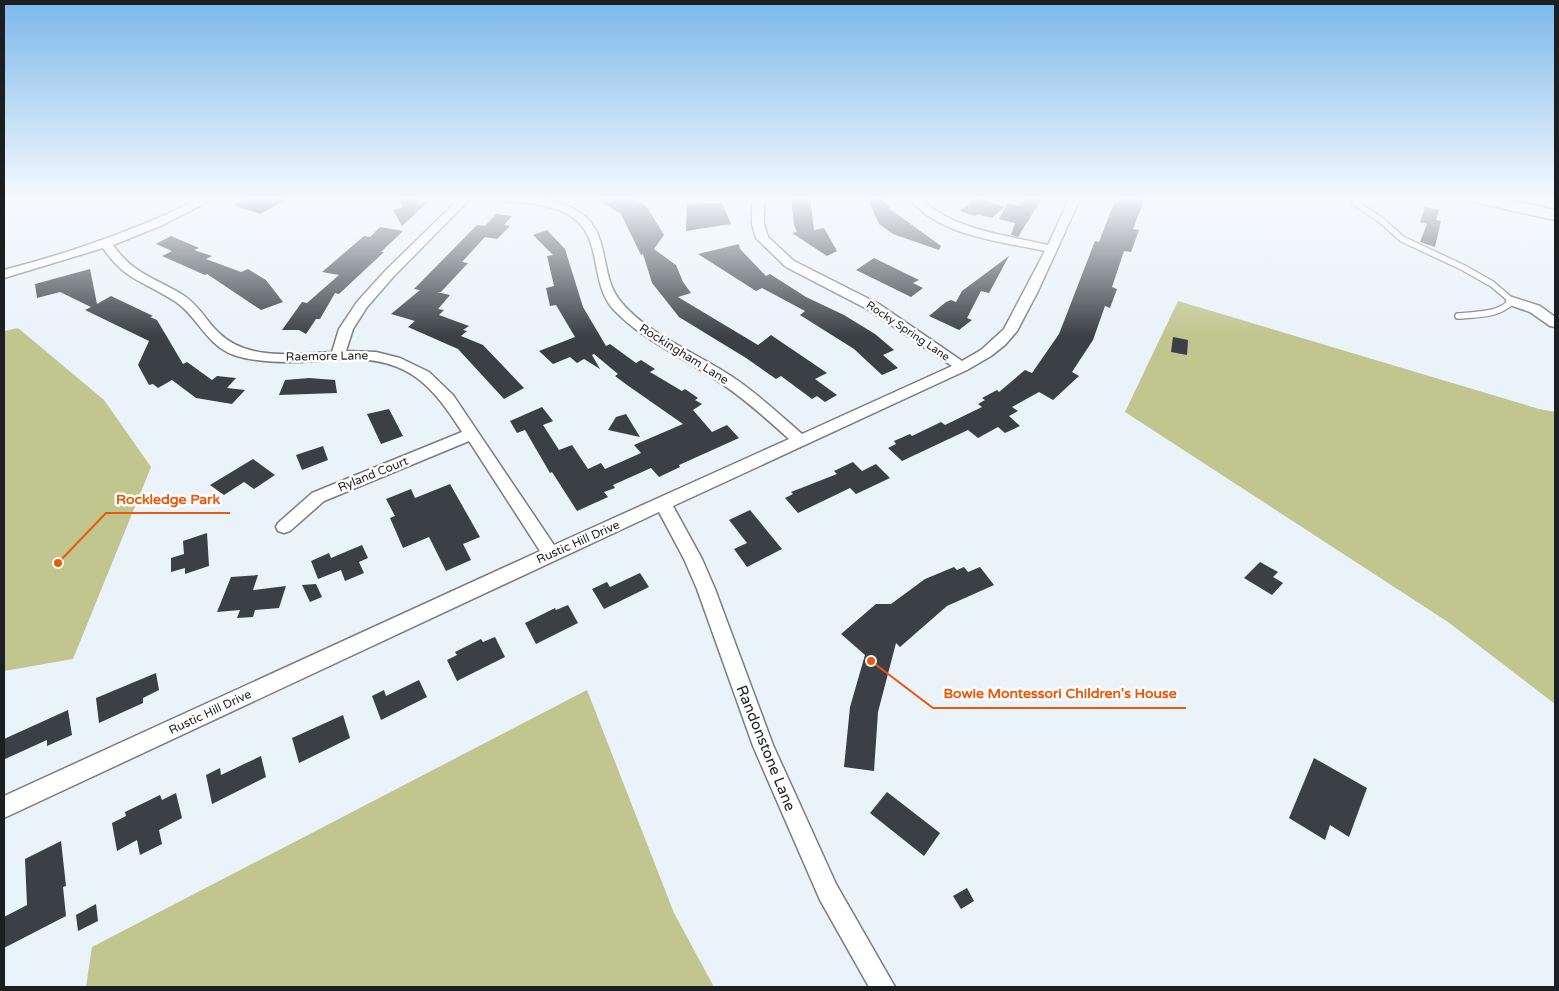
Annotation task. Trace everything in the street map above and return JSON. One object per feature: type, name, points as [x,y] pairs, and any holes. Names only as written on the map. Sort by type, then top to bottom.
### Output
[{"type":"street","points":[[338,355],[346,329],[362,305],[420,243]]},
{"type":"street","name":"Rockingham Lane","points":[[596,243],[609,291],[614,302],[627,315],[654,337],[736,386],[800,440]]},
{"type":"street","name":"Rocky Spring Lane","points":[[768,243],[790,264],[874,307],[962,367]]},
{"type":"street","points":[[1028,243],[1052,249]]},
{"type":"street","name":"Rustic Hill Drive","points":[[4,807],[551,554],[962,367],[986,353],[1010,331],[1055,243]]},
{"type":"street","points":[[4,274],[61,259],[106,244]]},
{"type":"street","name":"Raemore Lane","points":[[106,244],[116,259],[128,270],[174,295],[195,310],[211,334],[241,353],[260,356],[302,357],[338,355],[378,356],[412,366],[436,383],[448,398],[551,554]]},
{"type":"street","points":[[1512,301],[1526,304],[1546,315],[1555,323]]},
{"type":"street","name":"Ryland Court","points":[[284,527],[318,497],[471,434]]},
{"type":"street","name":"Randonstone Lane","points":[[663,503],[693,559],[706,589],[763,746],[828,892],[883,987]]},
{"type":"lane","points":[[1411,243],[1464,268],[1492,284],[1512,301],[1508,307],[1499,310],[1458,316]]},
{"type":"green space","points":[[1178,301],[1539,409],[1555,412],[1555,704],[1448,622],[1125,412]]},
{"type":"green space","points":[[18,328],[104,400],[151,467],[73,659],[4,671],[4,331]]},
{"type":"green space","points":[[587,690],[674,913],[714,987],[86,987],[92,947]]},
{"type":"building","points":[[188,243],[199,248],[194,250],[212,256],[206,259],[241,272],[248,269],[266,280],[283,302],[261,310],[207,274],[205,275],[162,256],[172,251],[156,244]]},
{"type":"building","points":[[356,243],[390,243],[381,252],[384,252],[339,294],[335,293],[320,319],[316,319],[306,334],[299,330],[282,330],[302,302],[307,303],[339,275],[322,272]]},
{"type":"building","points":[[459,243],[479,243],[462,262],[468,263],[441,292],[437,292],[450,295],[438,309],[444,310],[439,315],[469,326],[463,330],[467,331],[461,336],[483,345],[524,388],[504,399],[458,349],[408,327],[415,321],[391,314],[420,290],[414,289]]},
{"type":"building","points":[[541,243],[560,243],[565,249],[583,307],[606,346],[610,344],[636,363],[641,360],[655,369],[650,372],[682,391],[685,389],[698,398],[695,400],[702,404],[693,410],[712,432],[727,425],[739,438],[679,465],[680,467],[659,477],[651,468],[613,485],[615,488],[604,492],[608,497],[577,511],[552,472],[550,473],[525,430],[517,433],[510,421],[542,407],[553,421],[543,425],[559,450],[572,445],[588,469],[601,463],[605,469],[641,453],[634,445],[683,424],[615,376],[618,374],[594,354],[592,355],[600,369],[584,359],[577,363],[570,357],[553,364],[539,351],[575,337],[556,305],[550,306],[546,288],[554,286],[547,256],[553,255]]},
{"type":"building","points":[[635,243],[658,243],[654,249],[676,265],[683,282],[691,293],[678,297],[758,345],[771,335],[827,373],[815,379],[837,395],[825,402],[817,396],[812,399],[781,376],[776,379],[746,358],[679,317],[652,283],[643,254],[641,255]]},
{"type":"building","points":[[808,243],[833,243],[837,251],[827,256]]},
{"type":"building","points":[[920,243],[937,243],[941,246],[939,250]]},
{"type":"building","points":[[1094,243],[1134,243],[1131,252],[1124,251],[1112,287],[1117,289],[1110,308],[1105,306],[1093,340],[1072,372],[1079,376],[1053,400],[1039,392],[1012,407],[1018,411],[1009,416],[1020,426],[1005,433],[998,427],[978,438],[968,430],[902,461],[888,448],[896,444],[894,441],[910,434],[912,436],[941,422],[945,425],[982,407],[978,404],[985,400],[982,398],[997,390],[999,392],[1025,370],[1032,373],[1059,334]]},
{"type":"building","points":[[1424,243],[1436,243],[1435,247]]},
{"type":"building","points":[[739,244],[740,249],[766,276],[770,274],[806,297],[844,315],[875,334],[894,350],[883,355],[898,368],[882,375],[854,349],[800,315],[805,311],[762,288],[756,291],[698,254]]},
{"type":"building","points":[[1009,256],[989,293],[981,291],[967,318],[972,320],[959,330],[929,316],[946,302],[951,300],[956,302],[962,291]]},
{"type":"building","points":[[874,258],[919,280],[913,283],[923,288],[911,297],[856,270]]},
{"type":"building","points":[[90,269],[97,304],[111,296],[153,316],[150,317],[157,320],[183,364],[187,362],[212,380],[217,376],[236,378],[227,388],[245,390],[232,404],[196,398],[172,380],[158,388],[153,384],[149,385],[138,365],[149,341],[85,310],[91,307],[60,292],[37,298],[35,284]]},
{"type":"building","points":[[1173,337],[1188,340],[1187,355],[1171,352]]},
{"type":"building","points":[[309,378],[335,380],[337,393],[279,395],[285,380]]},
{"type":"building","points":[[389,409],[403,436],[381,444],[367,414]]},
{"type":"building","points":[[626,414],[640,437],[608,430],[616,417]]},
{"type":"building","points":[[323,446],[328,460],[302,470],[296,455]]},
{"type":"building","points":[[253,459],[275,475],[254,489],[244,482],[224,495],[210,485]]},
{"type":"building","points":[[853,462],[862,471],[876,464],[890,478],[856,494],[850,488],[798,513],[785,498],[793,494],[791,492],[837,474],[834,471]]},
{"type":"building","points":[[450,484],[480,537],[463,544],[471,560],[446,571],[429,537],[403,548],[390,518],[395,516],[386,499],[411,489],[415,498]]},
{"type":"building","points":[[750,510],[782,549],[747,567],[734,549],[747,543],[729,520]]},
{"type":"building","points":[[207,533],[209,566],[185,574],[185,568],[171,572],[171,558],[184,554],[183,541]]},
{"type":"building","points":[[362,545],[368,558],[359,562],[364,573],[345,581],[341,570],[318,579],[311,561],[329,553],[331,558]]},
{"type":"building","points":[[1260,562],[1278,572],[1273,577],[1283,583],[1272,595],[1244,578]]},
{"type":"building","points":[[954,567],[957,570],[964,567],[968,572],[980,567],[994,585],[947,606],[900,647],[896,643],[878,712],[874,771],[844,767],[850,707],[865,655],[841,634],[876,604],[891,604],[925,579]]},
{"type":"building","points":[[640,573],[649,587],[604,609],[592,589],[607,582],[610,587]]},
{"type":"building","points":[[258,575],[253,590],[286,586],[279,608],[255,610],[253,617],[237,618],[240,610],[217,612],[231,577]]},
{"type":"building","points":[[316,584],[322,597],[310,602],[302,585]]},
{"type":"building","points":[[568,605],[578,623],[536,644],[525,623],[555,608],[556,610]]},
{"type":"building","points":[[495,637],[505,657],[457,681],[447,660],[457,655],[455,652],[481,639],[483,642]]},
{"type":"building","points":[[156,673],[159,690],[143,698],[143,703],[99,723],[96,698]]},
{"type":"building","points":[[419,680],[427,697],[381,720],[372,696],[384,690],[386,696]]},
{"type":"building","points":[[68,710],[72,735],[47,746],[47,740],[5,759],[4,739]]},
{"type":"building","points":[[343,715],[350,738],[299,763],[292,738]]},
{"type":"building","points":[[261,756],[266,777],[212,804],[206,775],[220,768],[221,775]]},
{"type":"building","points":[[1314,758],[1367,788],[1349,837],[1330,825],[1325,840],[1289,818]]},
{"type":"building","points":[[887,792],[940,833],[924,856],[870,813]]},
{"type":"building","points":[[176,793],[182,818],[159,830],[162,844],[140,855],[137,840],[117,851],[112,823],[126,816],[125,812],[160,795],[162,800]]},
{"type":"building","points":[[61,841],[66,886],[63,887],[66,916],[4,948],[4,917],[27,905],[25,859]]},
{"type":"building","points":[[967,888],[974,901],[961,909],[953,896]]},
{"type":"building","points":[[96,904],[98,921],[78,931],[76,915]]},
{"type":"place","name":"Rockledge Park","points":[[58,563]]},
{"type":"place","name":"Bowie Montessori Children's House","points":[[871,661]]}]
